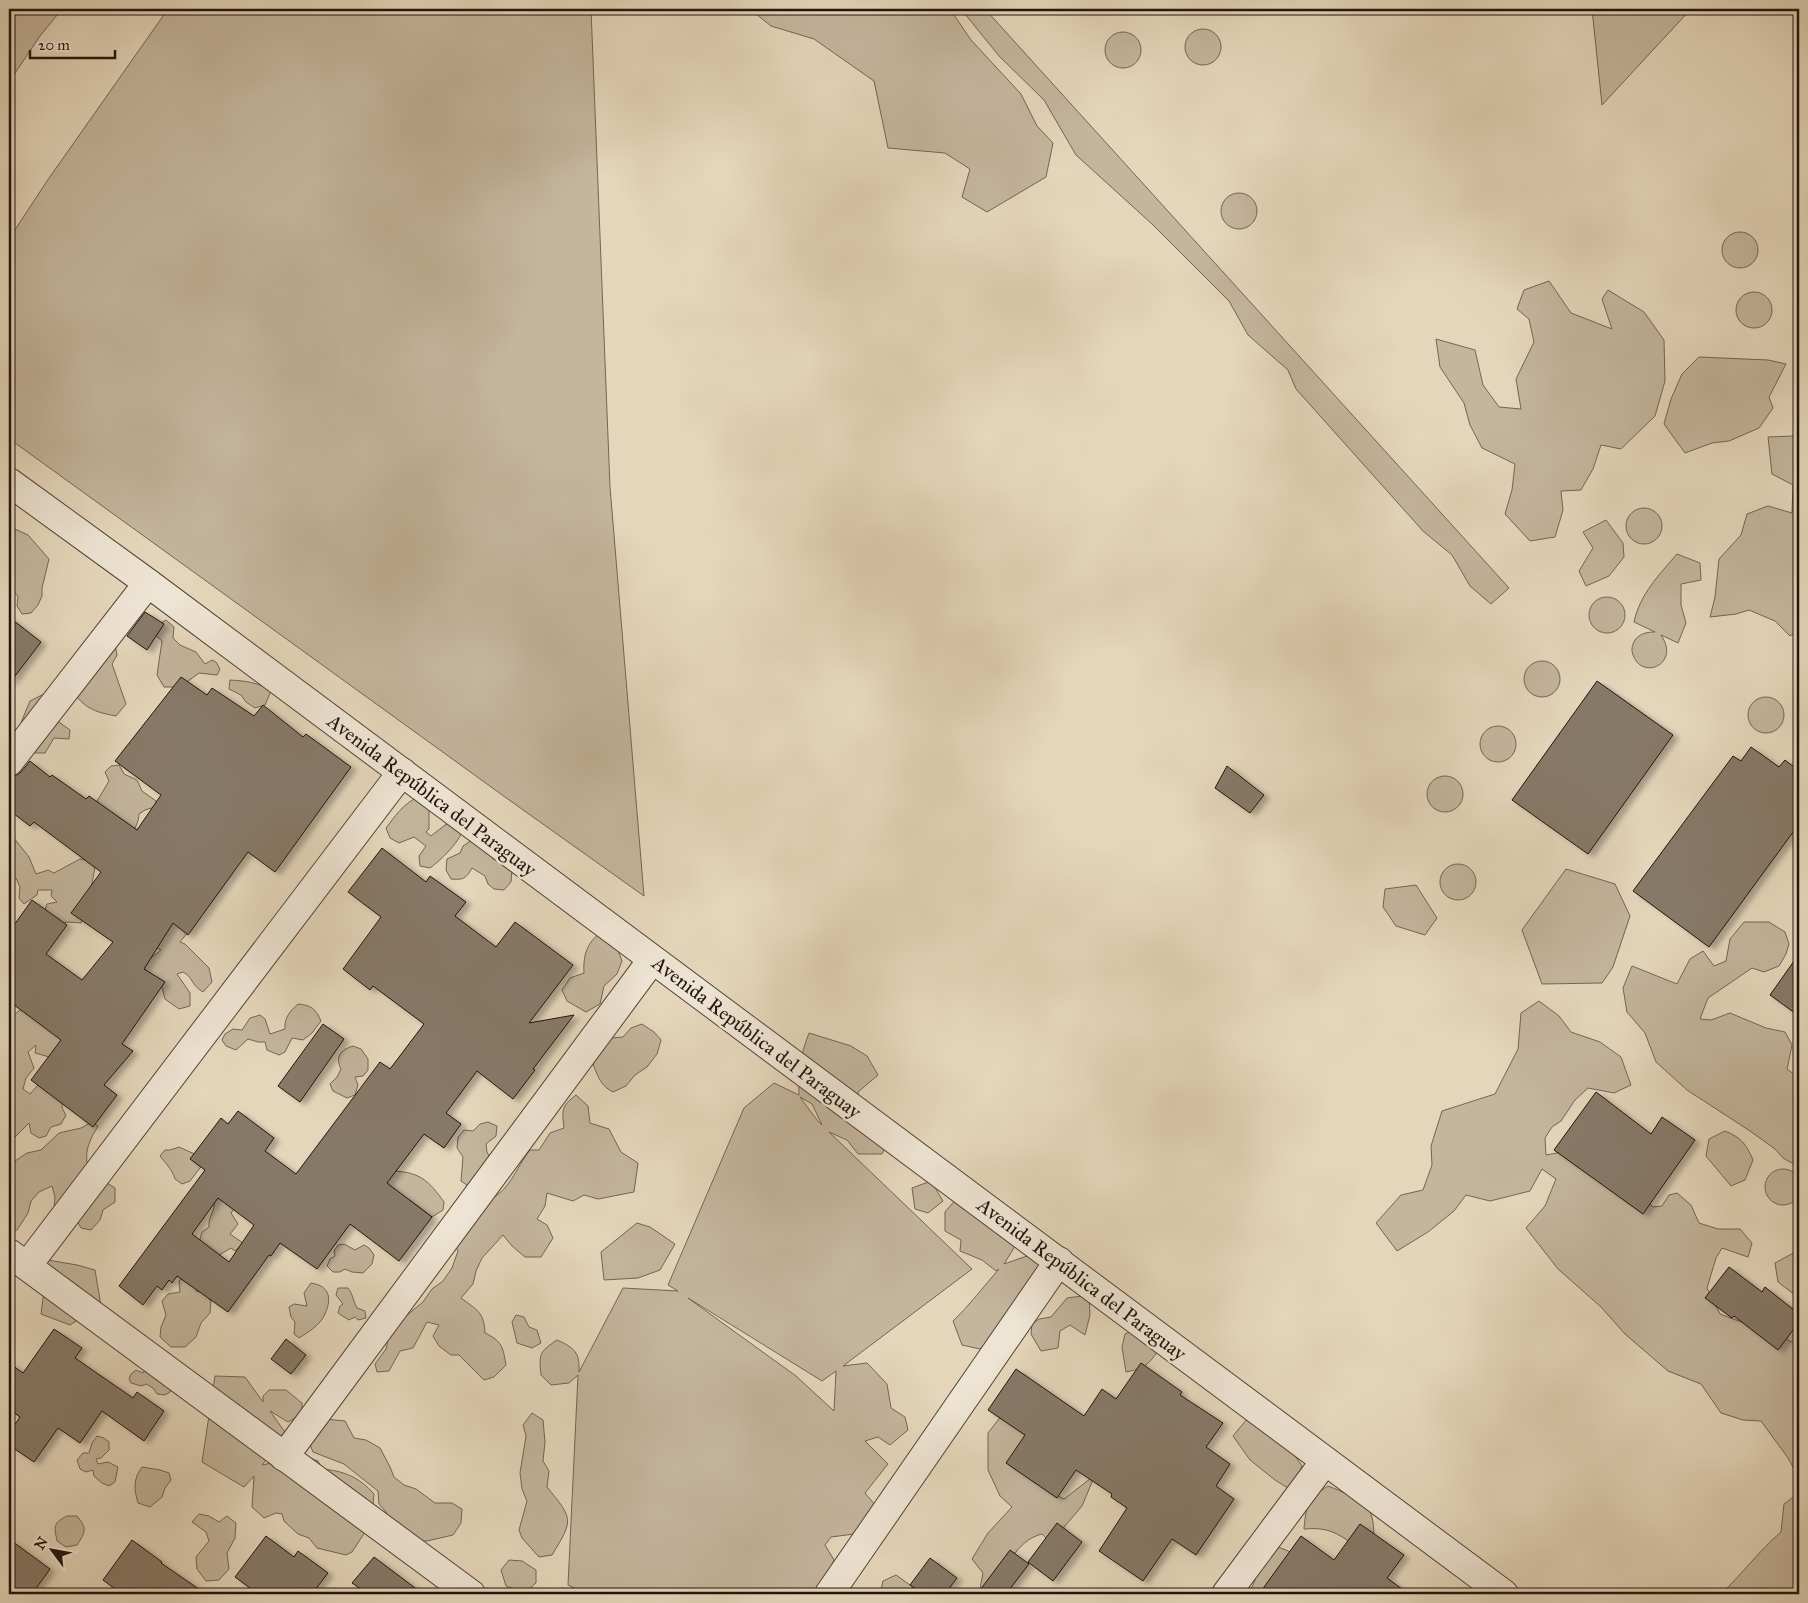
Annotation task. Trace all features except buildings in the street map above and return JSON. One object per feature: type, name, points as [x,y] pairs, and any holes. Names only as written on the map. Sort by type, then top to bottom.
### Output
[{"type":"street","name":"Avenida República del Paraguay","points":[[9,482],[148,583],[1504,1594]]},
{"type":"street","points":[[9,762],[148,583]]},
{"type":"street","points":[[402,772],[18,1260],[471,1594]]},
{"type":"street","points":[[284,1456],[652,960]]},
{"type":"street","points":[[829,1594],[1059,1261]]},
{"type":"street","points":[[1226,1594],[1325,1462]]},
{"type":"shaded area","points":[[9,9],[62,9],[40,36],[9,82]]},
{"type":"shaded area","points":[[168,9],[591,9],[610,487],[644,896],[9,437],[9,239],[47,181]]},
{"type":"shaded area","points":[[750,9],[948,9],[971,40],[1021,94],[1037,126],[1053,143],[1046,177],[987,212],[962,197],[970,169],[945,153],[888,148],[874,81],[814,39],[771,26]]},
{"type":"shaded area","points":[[961,9],[985,9],[1509,588],[1491,604],[1470,586],[1452,555],[1423,531],[1296,389],[1288,370],[1248,335],[1229,301],[1152,224],[1076,155],[1044,100],[999,56]]},
{"type":"shaded area","points":[[1592,9],[1691,9],[1602,105]]},
{"type":"shaded area","points":[[1203,29],[1216,34],[1221,47],[1216,60],[1203,65],[1190,60],[1185,47],[1190,34]]},
{"type":"shaded area","points":[[1123,32],[1136,37],[1141,50],[1136,63],[1123,68],[1110,63],[1105,50],[1110,37]]},
{"type":"shaded area","points":[[1239,193],[1252,198],[1257,211],[1252,224],[1239,229],[1226,224],[1221,211],[1226,198]]},
{"type":"shaded area","points":[[1740,232],[1753,237],[1758,250],[1753,263],[1740,268],[1727,263],[1722,250],[1727,237]]},
{"type":"shaded area","points":[[1549,281],[1571,313],[1612,329],[1602,299],[1608,290],[1644,312],[1664,340],[1665,381],[1655,416],[1621,449],[1601,445],[1593,469],[1581,490],[1561,491],[1563,510],[1555,537],[1530,541],[1505,514],[1512,490],[1515,464],[1482,448],[1470,425],[1464,403],[1440,367],[1436,339],[1475,350],[1483,385],[1499,407],[1521,409],[1516,379],[1534,342],[1529,319],[1517,309],[1524,290]]},
{"type":"shaded area","points":[[1754,292],[1767,297],[1772,310],[1767,323],[1754,328],[1741,323],[1736,310],[1741,297]]},
{"type":"shaded area","points":[[1699,357],[1768,360],[1786,364],[1769,397],[1773,408],[1759,428],[1729,441],[1712,443],[1685,453],[1664,424],[1671,399],[1682,374]]},
{"type":"shaded area","points":[[1794,436],[1799,444],[1799,630],[1790,636],[1775,621],[1749,610],[1736,614],[1710,617],[1715,597],[1719,559],[1741,535],[1747,514],[1768,506],[1792,513],[1793,485],[1772,474],[1768,437]]},
{"type":"shaded area","points":[[1644,508],[1657,513],[1662,526],[1657,539],[1644,544],[1631,539],[1626,526],[1631,513]]},
{"type":"shaded area","points":[[9,520],[15,529],[28,535],[49,559],[42,596],[38,605],[31,613],[22,614],[17,606],[18,596],[9,587]]},
{"type":"shaded area","points":[[1606,520],[1623,543],[1624,557],[1609,576],[1586,586],[1579,571],[1593,548],[1583,532]]},
{"type":"shaded area","points":[[1677,554],[1700,563],[1701,580],[1681,584],[1681,605],[1686,623],[1678,643],[1661,635],[1666,645],[1666,654],[1663,661],[1658,666],[1644,667],[1638,663],[1633,655],[1633,646],[1635,640],[1642,634],[1655,632],[1634,622],[1645,594]]},
{"type":"shaded area","points":[[1607,597],[1620,602],[1625,615],[1620,628],[1607,633],[1594,628],[1589,615],[1594,602]]},
{"type":"shaded area","points":[[166,620],[174,627],[173,638],[180,645],[196,652],[205,664],[212,660],[216,662],[220,669],[217,675],[199,673],[181,687],[164,687],[157,675],[162,641],[154,634],[156,626]]},
{"type":"shaded area","points":[[114,639],[117,655],[112,664],[126,704],[116,716],[91,709],[81,701],[65,681]]},
{"type":"shaded area","points":[[1542,661],[1555,666],[1560,679],[1555,692],[1542,697],[1529,692],[1524,679],[1529,666]]},
{"type":"shaded area","points":[[230,680],[256,684],[271,691],[265,705],[255,708],[246,702],[241,695],[229,689]]},
{"type":"shaded area","points":[[52,690],[56,720],[70,730],[69,739],[54,738],[45,753],[27,753],[18,730],[30,701]]},
{"type":"shaded area","points":[[1766,697],[1779,702],[1784,715],[1779,728],[1766,733],[1753,728],[1748,715],[1753,702]]},
{"type":"shaded area","points":[[1498,726],[1511,731],[1516,744],[1511,757],[1498,762],[1485,757],[1480,744],[1485,731]]},
{"type":"shaded area","points":[[119,765],[124,774],[137,780],[142,791],[156,801],[155,807],[139,814],[133,833],[96,803],[109,781],[105,772],[111,766]]},
{"type":"shaded area","points":[[1445,776],[1458,781],[1463,794],[1458,807],[1445,812],[1432,807],[1427,794],[1432,781]]},
{"type":"shaded area","points":[[414,799],[423,800],[429,808],[429,829],[426,832],[431,836],[445,825],[455,823],[462,833],[448,852],[430,868],[420,866],[419,856],[426,846],[414,837],[399,843],[390,838],[386,828],[402,808]]},
{"type":"shaded area","points":[[9,832],[29,857],[36,874],[48,870],[54,873],[80,859],[90,860],[95,867],[88,906],[81,923],[67,922],[53,927],[40,923],[47,904],[57,902],[51,896],[52,890],[38,890],[37,895],[24,904],[19,898],[20,887],[16,878],[9,881]]},
{"type":"shaded area","points":[[472,840],[491,852],[493,859],[504,861],[512,870],[511,882],[504,890],[494,889],[488,884],[485,876],[472,868],[464,878],[451,879],[446,870],[447,859],[460,853],[463,846]]},
{"type":"shaded area","points":[[1458,864],[1471,869],[1476,882],[1471,895],[1458,900],[1445,895],[1440,882],[1445,869]]},
{"type":"shaded area","points":[[1566,869],[1615,884],[1630,916],[1613,967],[1602,983],[1542,984],[1522,930]]},
{"type":"shaded area","points":[[1416,885],[1437,918],[1425,935],[1396,926],[1383,907],[1385,889]]},
{"type":"shaded area","points":[[159,911],[188,932],[180,942],[185,944],[209,968],[212,982],[203,992],[196,987],[189,976],[183,972],[177,974],[190,993],[190,1006],[179,1009],[165,999],[160,980],[148,973],[142,965],[161,950],[153,946]]},
{"type":"shaded area","points":[[1744,922],[1769,922],[1785,932],[1789,944],[1786,954],[1779,966],[1764,972],[1752,968],[1708,998],[1700,1019],[1711,1020],[1730,1013],[1766,1028],[1785,1032],[1792,1045],[1787,1069],[1799,1078],[1799,1167],[1783,1158],[1775,1149],[1750,1131],[1687,1090],[1656,1062],[1645,1033],[1627,1012],[1623,988],[1632,966],[1677,984],[1690,959],[1703,951],[1714,966],[1726,961],[1730,939]]},
{"type":"shaded area","points":[[602,931],[618,950],[622,961],[617,974],[604,986],[600,1004],[586,1012],[567,1001],[562,990],[570,978],[584,973],[584,960],[587,949]]},
{"type":"shaded area","points":[[1539,1001],[1559,1016],[1571,1032],[1600,1042],[1621,1057],[1631,1085],[1614,1093],[1588,1088],[1575,1100],[1561,1121],[1552,1127],[1545,1138],[1546,1155],[1573,1150],[1640,1194],[1653,1207],[1662,1206],[1669,1195],[1677,1193],[1691,1205],[1699,1223],[1718,1229],[1740,1229],[1752,1243],[1748,1257],[1722,1248],[1716,1258],[1707,1288],[1720,1314],[1750,1325],[1780,1330],[1789,1341],[1795,1342],[1799,1339],[1799,1478],[1788,1458],[1761,1421],[1743,1420],[1721,1413],[1701,1384],[1668,1371],[1625,1334],[1601,1307],[1558,1269],[1526,1228],[1545,1206],[1556,1179],[1542,1169],[1530,1191],[1490,1201],[1466,1195],[1454,1211],[1428,1232],[1397,1251],[1376,1223],[1401,1195],[1423,1190],[1432,1165],[1431,1146],[1442,1111],[1495,1094],[1518,1049],[1521,1013]]},
{"type":"shaded area","points":[[298,1004],[313,1008],[321,1021],[312,1033],[303,1040],[292,1038],[285,1052],[279,1055],[267,1050],[265,1042],[248,1039],[236,1050],[226,1046],[222,1040],[225,1034],[233,1029],[242,1030],[250,1018],[260,1015],[265,1019],[270,1034],[285,1029],[285,1021],[288,1015]]},
{"type":"shaded area","points":[[25,1006],[66,1028],[53,1058],[35,1053],[36,1045],[28,1052],[34,1068],[26,1078],[23,1089],[30,1094],[39,1084],[63,1097],[62,1108],[66,1115],[61,1124],[51,1127],[46,1136],[39,1138],[31,1133],[29,1123],[15,1137],[9,1136],[9,1012],[14,1015]]},
{"type":"shaded area","points":[[642,1024],[654,1032],[661,1040],[657,1054],[647,1067],[635,1075],[626,1086],[613,1092],[598,1077],[593,1064],[611,1038],[623,1037],[631,1028]]},
{"type":"shaded area","points":[[809,1033],[851,1046],[867,1056],[878,1075],[858,1092],[859,1103],[890,1137],[882,1154],[858,1154],[847,1140],[829,1132],[972,1269],[843,1366],[867,1363],[887,1384],[891,1408],[905,1417],[908,1430],[890,1445],[878,1437],[865,1441],[888,1464],[865,1493],[881,1512],[854,1534],[831,1537],[825,1545],[834,1560],[826,1581],[811,1594],[587,1594],[568,1585],[578,1375],[569,1383],[551,1385],[541,1375],[540,1358],[544,1351],[557,1340],[575,1352],[579,1360],[579,1372],[623,1288],[678,1291],[668,1285],[744,1108],[774,1083],[799,1095],[800,1064]],"holes":[[[800,1097],[812,1104],[822,1125],[817,1120]],[[688,1298],[822,1381],[836,1371],[834,1411],[796,1376]]]},
{"type":"shaded area","points":[[353,1046],[361,1049],[368,1059],[368,1070],[363,1076],[355,1077],[358,1085],[355,1095],[347,1098],[333,1091],[330,1084],[337,1077],[341,1069],[339,1065],[340,1054]]},
{"type":"shaded area","points":[[576,1095],[588,1106],[590,1123],[609,1129],[621,1152],[638,1163],[634,1192],[598,1199],[584,1195],[573,1201],[547,1193],[545,1206],[537,1219],[547,1225],[553,1238],[541,1257],[525,1257],[503,1235],[482,1258],[473,1284],[461,1298],[479,1312],[483,1320],[485,1333],[495,1339],[503,1349],[506,1365],[494,1377],[484,1380],[459,1355],[451,1355],[439,1346],[433,1336],[439,1325],[427,1322],[413,1348],[400,1351],[389,1371],[377,1372],[375,1364],[386,1349],[389,1335],[400,1321],[423,1302],[432,1289],[443,1281],[452,1268],[458,1251],[454,1243],[466,1227],[475,1223],[486,1201],[507,1186],[530,1150],[539,1150],[550,1133],[564,1128],[565,1106]]},
{"type":"shaded area","points":[[92,1122],[98,1126],[88,1148],[87,1163],[96,1166],[54,1209],[55,1197],[52,1186],[39,1192],[31,1201],[28,1213],[17,1230],[9,1234],[9,1169],[15,1161],[27,1153],[41,1150],[59,1133],[81,1128]]},
{"type":"shaded area","points":[[488,1122],[497,1126],[496,1136],[486,1144],[487,1152],[493,1163],[471,1188],[461,1181],[463,1157],[457,1148],[458,1137],[464,1130],[473,1131],[480,1124]]},
{"type":"shaded area","points":[[1725,1131],[1743,1142],[1753,1160],[1745,1180],[1731,1186],[1706,1156],[1709,1139]]},
{"type":"shaded area","points":[[179,1147],[199,1156],[203,1164],[190,1181],[182,1184],[175,1179],[171,1169],[160,1156],[165,1150]]},
{"type":"shaded area","points":[[1783,1169],[1795,1175],[1801,1187],[1795,1199],[1783,1205],[1771,1199],[1765,1187],[1771,1175]]},
{"type":"shaded area","points":[[393,1171],[410,1173],[423,1179],[444,1202],[443,1210],[432,1217],[411,1201],[397,1196],[383,1182]]},
{"type":"shaded area","points":[[931,1181],[943,1201],[928,1213],[915,1209],[912,1188]]},
{"type":"shaded area","points":[[107,1183],[115,1188],[115,1202],[103,1210],[100,1220],[91,1230],[81,1228],[76,1219]]},
{"type":"shaded area","points":[[963,1191],[1017,1243],[1004,1264],[1030,1255],[1044,1260],[999,1336],[980,1349],[962,1345],[953,1321],[999,1269],[996,1271],[982,1260],[960,1251],[961,1240],[945,1231],[945,1212]]},
{"type":"shaded area","points":[[220,1193],[234,1209],[231,1213],[238,1224],[230,1234],[243,1243],[235,1251],[231,1248],[214,1258],[198,1246],[202,1232],[209,1227],[214,1200]]},
{"type":"shaded area","points":[[637,1223],[650,1227],[675,1244],[660,1270],[638,1278],[604,1280],[601,1252]]},
{"type":"shaded area","points":[[344,1244],[355,1250],[364,1245],[374,1255],[372,1264],[363,1273],[345,1269],[340,1272],[333,1272],[327,1266],[330,1259],[335,1256],[334,1251],[338,1245]]},
{"type":"shaded area","points":[[1799,1250],[1799,1298],[1778,1282],[1775,1263]]},
{"type":"shaded area","points":[[48,1260],[95,1270],[101,1306],[70,1325],[41,1314]]},
{"type":"shaded area","points":[[183,1277],[194,1279],[196,1291],[202,1292],[211,1301],[210,1313],[201,1323],[196,1337],[185,1347],[171,1347],[160,1337],[161,1327],[166,1315],[162,1301],[168,1294],[180,1292],[179,1281]]},
{"type":"shaded area","points":[[311,1283],[323,1287],[326,1291],[329,1299],[327,1310],[313,1329],[299,1338],[294,1334],[295,1322],[291,1317],[289,1307],[294,1304],[307,1306],[304,1293]]},
{"type":"shaded area","points":[[338,1288],[348,1288],[357,1308],[365,1311],[366,1318],[358,1320],[355,1317],[349,1320],[338,1313],[340,1306],[343,1304],[336,1295]]},
{"type":"shaded area","points":[[1089,1295],[1090,1315],[1085,1335],[1070,1325],[1060,1331],[1058,1348],[1041,1351],[1031,1334],[1032,1324],[1039,1319],[1051,1317],[1067,1298]]},
{"type":"shaded area","points":[[516,1315],[524,1317],[529,1327],[537,1330],[541,1343],[532,1348],[517,1343],[512,1322]]},
{"type":"shaded area","points":[[1130,1332],[1164,1341],[1149,1362],[1140,1368],[1126,1372],[1122,1347],[1125,1334]]},
{"type":"shaded area","points":[[136,1370],[143,1373],[145,1370],[175,1375],[170,1392],[165,1395],[157,1394],[153,1388],[146,1384],[141,1386],[131,1383],[129,1379]]},
{"type":"shaded area","points":[[215,1376],[245,1377],[263,1402],[263,1396],[269,1390],[286,1390],[302,1403],[302,1411],[297,1417],[288,1422],[270,1411],[287,1435],[262,1465],[304,1456],[318,1461],[322,1469],[344,1473],[357,1479],[374,1494],[371,1523],[352,1552],[346,1555],[317,1548],[309,1538],[298,1534],[284,1521],[282,1514],[276,1513],[264,1518],[252,1507],[254,1476],[244,1487],[202,1462]]},
{"type":"shaded area","points":[[532,1413],[543,1420],[545,1442],[543,1461],[549,1471],[547,1487],[562,1506],[567,1520],[564,1534],[552,1555],[539,1557],[522,1538],[519,1530],[527,1501],[522,1489],[520,1473],[526,1436],[523,1425]]},
{"type":"shaded area","points":[[1002,1415],[1029,1429],[1050,1492],[1064,1499],[1095,1475],[1082,1506],[1060,1532],[1049,1541],[1042,1534],[1033,1537],[1025,1543],[1011,1558],[993,1594],[979,1594],[983,1573],[972,1559],[988,1533],[1012,1507],[1000,1496],[988,1470],[988,1433]]},
{"type":"shaded area","points":[[325,1419],[345,1421],[354,1438],[366,1440],[380,1448],[394,1477],[404,1485],[416,1489],[435,1503],[452,1503],[462,1509],[461,1523],[453,1535],[427,1541],[415,1541],[391,1523],[386,1512],[379,1504],[378,1491],[344,1464],[313,1452],[309,1442]]},
{"type":"shaded area","points":[[1247,1419],[1271,1421],[1302,1466],[1291,1490],[1250,1460],[1233,1436]]},
{"type":"shaded area","points":[[97,1436],[109,1442],[109,1450],[101,1458],[96,1459],[98,1464],[108,1462],[118,1467],[115,1482],[109,1486],[94,1476],[93,1470],[86,1472],[80,1469],[77,1460],[83,1453],[89,1453],[92,1443]]},
{"type":"shaded area","points":[[142,1467],[169,1473],[171,1480],[165,1488],[162,1497],[150,1507],[138,1503],[136,1493],[135,1484]]},
{"type":"shaded area","points":[[1328,1486],[1356,1499],[1369,1510],[1373,1521],[1374,1541],[1354,1545],[1331,1531],[1304,1529],[1309,1503]]},
{"type":"shaded area","points":[[1795,1496],[1799,1498],[1799,1594],[1721,1594],[1781,1532],[1784,1504]]},
{"type":"shaded area","points":[[199,1514],[209,1516],[219,1522],[227,1516],[236,1523],[235,1538],[227,1553],[229,1569],[219,1580],[206,1581],[197,1569],[196,1557],[209,1541],[206,1532],[192,1522]]},
{"type":"shaded area","points":[[67,1516],[77,1516],[84,1527],[84,1533],[77,1545],[66,1547],[57,1541],[55,1528],[59,1521]]},
{"type":"shaded area","points":[[1276,1546],[1293,1553],[1280,1594],[1249,1594],[1255,1580],[1256,1563]]},
{"type":"shaded area","points":[[509,1560],[522,1561],[536,1570],[536,1583],[526,1590],[506,1586],[501,1570]]},
{"type":"shaded area","points":[[896,1575],[917,1590],[915,1594],[880,1594],[883,1581]]}]
